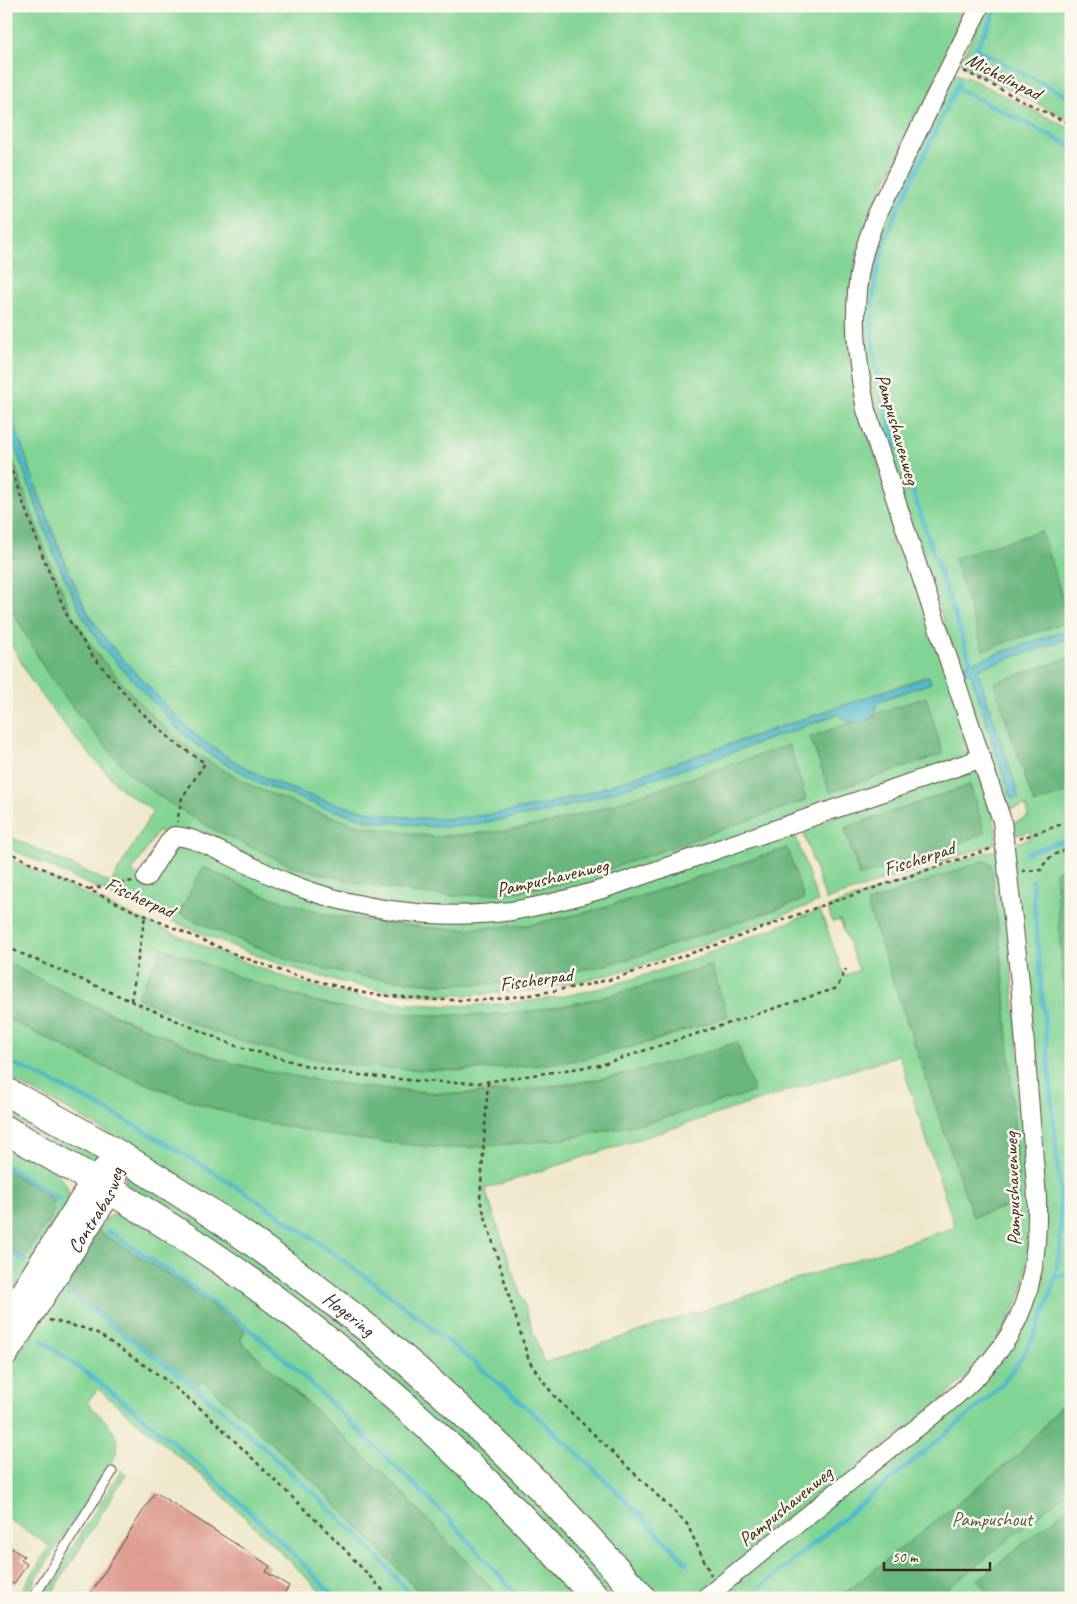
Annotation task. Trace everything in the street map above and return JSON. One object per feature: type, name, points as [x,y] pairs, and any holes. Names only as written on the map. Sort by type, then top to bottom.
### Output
[{"type":"highway","name":"Hogering","points":[[6,1092],[120,1155],[214,1216],[266,1251],[368,1330],[437,1389],[525,1472],[642,1598]]},
{"type":"highway","name":"Hogering","points":[[6,1130],[103,1185],[230,1268],[299,1319],[376,1381],[476,1472],[560,1557],[596,1598]]},
{"type":"street","name":"Pampushavenweg","points":[[711,1593],[971,1382],[990,1364],[1010,1333],[1023,1305],[1031,1278],[1036,1250],[1037,1198],[1020,982],[1002,821],[866,410],[859,376],[856,342],[858,285],[867,242],[877,214],[980,6]]},
{"type":"street","name":"Pampushavenweg","points":[[174,836],[185,837],[202,843],[286,882],[326,897],[416,913],[475,914],[501,912],[565,900],[603,890],[982,758]]},
{"type":"street","points":[[146,878],[174,836]]},
{"type":"street","name":"Contrabasweg","points":[[6,1354],[34,1311],[120,1155]]},
{"type":"street","name":"Contrabasweg","points":[[6,1318],[103,1185]]},
{"type":"lane","points":[[33,1598],[112,1472]]},
{"type":"path","name":"Michelinpad","points":[[951,65],[1071,125]]},
{"type":"path","points":[[6,456],[43,557],[69,620],[92,655],[139,710],[174,742],[205,763],[182,798],[174,836]]},
{"type":"path","name":"Fischerpad","points":[[6,851],[145,915],[242,957],[290,974],[368,994],[436,1000],[488,1000],[552,992],[632,973],[725,942],[823,904],[1071,821]]},
{"type":"path","points":[[1008,871],[1041,870],[1049,857],[1071,848]]},
{"type":"path","points":[[88,889],[146,878]]},
{"type":"path","points":[[131,1001],[145,915]]},
{"type":"path","points":[[6,947],[233,1045],[308,1066],[351,1074],[418,1081],[478,1083],[600,1065],[837,988],[846,969]]},
{"type":"path","points":[[488,1082],[480,1200],[529,1361],[554,1396],[687,1524],[711,1593]]},
{"type":"path","points":[[34,1311],[52,1321],[97,1333],[163,1378],[206,1413],[331,1535],[390,1598]]},
{"type":"green space","points":[[6,6],[974,6],[882,189],[867,224],[857,253],[850,307],[850,347],[861,412],[970,743],[968,753],[961,759],[632,874],[584,889],[510,905],[484,908],[430,909],[351,899],[309,888],[209,842],[192,835],[177,832],[167,837],[158,831],[132,872],[148,881],[172,843],[185,841],[198,845],[285,886],[325,902],[417,917],[450,919],[513,915],[566,905],[604,895],[787,834],[794,834],[818,902],[685,951],[639,966],[582,981],[491,994],[429,995],[369,988],[294,969],[174,922],[6,847],[6,835],[111,883],[153,811],[122,790],[74,737],[33,684],[6,634],[6,599],[46,671],[77,713],[130,774],[169,803],[213,829],[292,866],[324,875],[414,893],[455,896],[513,892],[554,885],[592,875],[806,800],[789,746],[593,811],[550,823],[506,831],[434,837],[361,826],[316,812],[256,788],[204,759],[177,739],[142,706],[96,653],[74,618],[47,556],[6,441],[6,422],[54,554],[81,613],[103,648],[183,734],[211,755],[260,783],[322,807],[368,820],[435,827],[460,826],[547,812],[725,755],[839,714],[847,720],[860,722],[846,724],[811,737],[830,792],[943,754],[926,697],[876,714],[872,719],[862,722],[874,715],[878,701],[931,682],[928,676],[585,794],[553,802],[489,815],[457,818],[388,815],[352,808],[316,798],[282,785],[218,751],[191,731],[125,662],[100,631],[86,608],[60,549],[10,412],[6,413]],"holes":[[[787,848],[804,899],[626,960],[593,968],[491,984],[436,984],[366,977],[297,963],[179,913],[204,867],[260,894],[329,915],[427,928],[461,929],[529,925],[597,910]]]},
{"type":"green space","points":[[986,6],[1071,6],[1071,121],[964,66],[961,61]]},
{"type":"green space","name":"Pampushout","points":[[956,74],[971,79],[1071,129],[1071,629],[962,666],[970,672],[1011,798],[1013,799],[1018,796],[977,669],[1071,638],[1071,1598],[710,1598],[951,1405],[1036,1282],[1012,849],[1017,843],[1031,838],[1030,831],[1019,835],[1010,833],[1011,824],[1028,817],[1026,806],[1007,809],[880,433],[866,377],[862,307],[874,238],[953,75]]},
{"type":"green space","points":[[6,441],[47,556],[74,618],[96,653],[142,706],[177,739],[204,759],[256,788],[316,812],[361,826],[434,837],[506,831],[550,823],[593,811],[789,745],[806,800],[592,875],[554,885],[513,892],[455,896],[414,893],[358,883],[292,866],[213,829],[169,803],[130,774],[77,713],[46,671],[6,599]]},
{"type":"green space","points":[[1041,531],[1070,621],[983,650],[954,558]]},
{"type":"green space","points":[[1071,657],[1071,791],[1034,804],[994,683]]},
{"type":"green space","points":[[926,697],[943,754],[830,792],[810,737],[846,724],[867,721],[876,714]]},
{"type":"green space","points":[[974,770],[978,773],[991,809],[996,838],[994,844],[826,900],[805,838],[804,829],[807,826]],"holes":[[[970,785],[860,876],[845,828]]]},
{"type":"green space","points":[[970,785],[985,833],[933,853],[860,876],[845,828]]},
{"type":"green space","points":[[787,848],[804,899],[798,902],[626,960],[593,968],[491,984],[436,984],[366,977],[297,963],[179,913],[203,867],[260,894],[329,915],[427,928],[461,929],[529,925],[597,910]]},
{"type":"green space","points":[[990,851],[997,851],[1002,860],[1033,1218],[1024,1288],[993,1351],[937,1405],[693,1598],[650,1598],[594,1531],[120,1140],[6,1077],[6,1018],[104,1067],[199,1104],[254,1120],[336,1136],[446,1148],[564,1139],[653,1121],[753,1092],[737,1042],[686,1059],[620,1076],[542,1087],[459,1094],[361,1087],[273,1073],[221,1060],[74,997],[6,962],[6,857],[155,926],[277,974],[323,989],[354,996],[398,1003],[427,1005],[456,1006],[516,1003],[601,988],[684,962],[820,910],[844,976],[859,970],[840,920],[832,922],[828,907]],"holes":[[[983,861],[991,864],[1004,984],[1019,1202],[973,1217],[867,903]],[[163,948],[291,995],[335,1006],[362,1010],[398,1014],[449,1015],[520,1012],[557,1007],[664,980],[728,1016],[651,1042],[581,1059],[538,1065],[460,1071],[365,1066],[271,1049],[137,997]],[[899,1055],[955,1227],[544,1363],[485,1189]]]},
{"type":"green space","points":[[983,861],[991,864],[1004,984],[1020,1202],[973,1217],[867,903]]},
{"type":"green space","points":[[1071,865],[1071,1093],[1055,872]]},
{"type":"green space","points":[[163,948],[248,980],[313,1001],[363,1010],[438,1015],[506,1013],[569,1005],[640,987],[711,965],[728,1016],[638,1045],[566,1062],[478,1070],[403,1069],[366,1066],[292,1054],[256,1045],[199,1026],[137,997]]},
{"type":"green space","points":[[6,962],[92,1006],[185,1046],[247,1067],[298,1077],[408,1092],[443,1094],[495,1093],[530,1090],[600,1079],[669,1063],[737,1042],[754,1092],[653,1121],[564,1139],[446,1148],[336,1136],[253,1120],[200,1104],[104,1067],[6,1018]]},
{"type":"green space","points":[[6,1099],[102,1154],[96,1163],[89,1164],[6,1118]]},
{"type":"green space","points":[[6,1145],[30,1157],[60,1177],[69,1192],[70,1201],[6,1313],[6,1245],[25,1258],[51,1197],[6,1170]]},
{"type":"green space","points":[[6,1170],[52,1199],[54,1209],[51,1217],[24,1258],[6,1245]]},
{"type":"green space","points":[[127,1175],[214,1228],[411,1375],[632,1598],[609,1598],[535,1517],[125,1183]]},
{"type":"green space","points":[[117,1212],[139,1216],[351,1366],[589,1598],[501,1598],[392,1482],[240,1340],[245,1331],[183,1284],[97,1230],[108,1217]]},
{"type":"green space","points":[[97,1230],[183,1284],[245,1330],[240,1341],[392,1482],[501,1598],[424,1598],[374,1543],[317,1485],[203,1380],[196,1387],[62,1284]]},
{"type":"green space","points":[[62,1284],[196,1387],[203,1380],[317,1485],[374,1543],[424,1598],[327,1598],[207,1480],[98,1389],[87,1402],[114,1432],[117,1446],[116,1454],[24,1598],[17,1598],[50,1546],[6,1518],[6,1369],[11,1365]]},
{"type":"green space","name":"Pampushout","points":[[1071,1392],[1071,1489],[936,1598],[839,1598],[1020,1453]]},
{"type":"green space","points":[[121,1470],[126,1474],[49,1598],[41,1598]]},
{"type":"green space","points":[[1071,1505],[1071,1598],[991,1598],[978,1580]]},
{"type":"water","points":[[10,411],[63,560],[85,608],[107,641],[191,731],[218,751],[248,769],[281,785],[316,798],[388,815],[457,818],[489,815],[585,794],[929,676],[931,683],[878,701],[874,715],[865,721],[847,720],[838,714],[725,755],[547,812],[460,826],[435,827],[368,820],[322,807],[260,783],[211,755],[183,734],[103,648],[81,613],[54,554],[6,422],[6,413]]},
{"type":"water","points":[[1071,629],[1071,638],[977,669],[1019,797],[1013,799],[1011,798],[970,672],[964,674],[962,666]]},
{"type":"building","points":[[155,1492],[270,1566],[266,1572],[289,1586],[281,1598],[88,1598]]},
{"type":"building","points":[[6,1545],[24,1556],[21,1560],[27,1564],[14,1584],[6,1580]]},
{"type":"waterway","points":[[969,63],[998,6]]},
{"type":"waterway","points":[[976,49],[1071,98]]},
{"type":"waterway","points":[[959,82],[893,219],[877,270],[872,318],[876,366],[888,418],[972,666]]},
{"type":"waterway","points":[[957,88],[1071,146]]},
{"type":"waterway","points":[[1027,853],[1071,838]]},
{"type":"waterway","points":[[755,1592],[992,1394],[1018,1363],[1029,1345],[1046,1308],[1057,1268],[1060,1248],[1060,1191],[1032,881]]},
{"type":"waterway","points":[[6,1060],[75,1093],[143,1130],[209,1169],[337,1255],[458,1349],[539,1418],[604,1479],[687,1563]]},
{"type":"waterway","points":[[6,1166],[59,1199]]},
{"type":"waterway","points":[[108,1231],[185,1282],[253,1332],[296,1369],[449,1519],[515,1593],[517,1598]]},
{"type":"waterway","points":[[6,1249],[24,1261]]},
{"type":"waterway","points":[[1054,1279],[1071,1273]]},
{"type":"waterway","points":[[68,1293],[185,1379],[235,1421],[357,1534],[414,1598]]},
{"type":"waterway","points":[[41,1340],[120,1399],[195,1462],[267,1528],[336,1598]]}]
